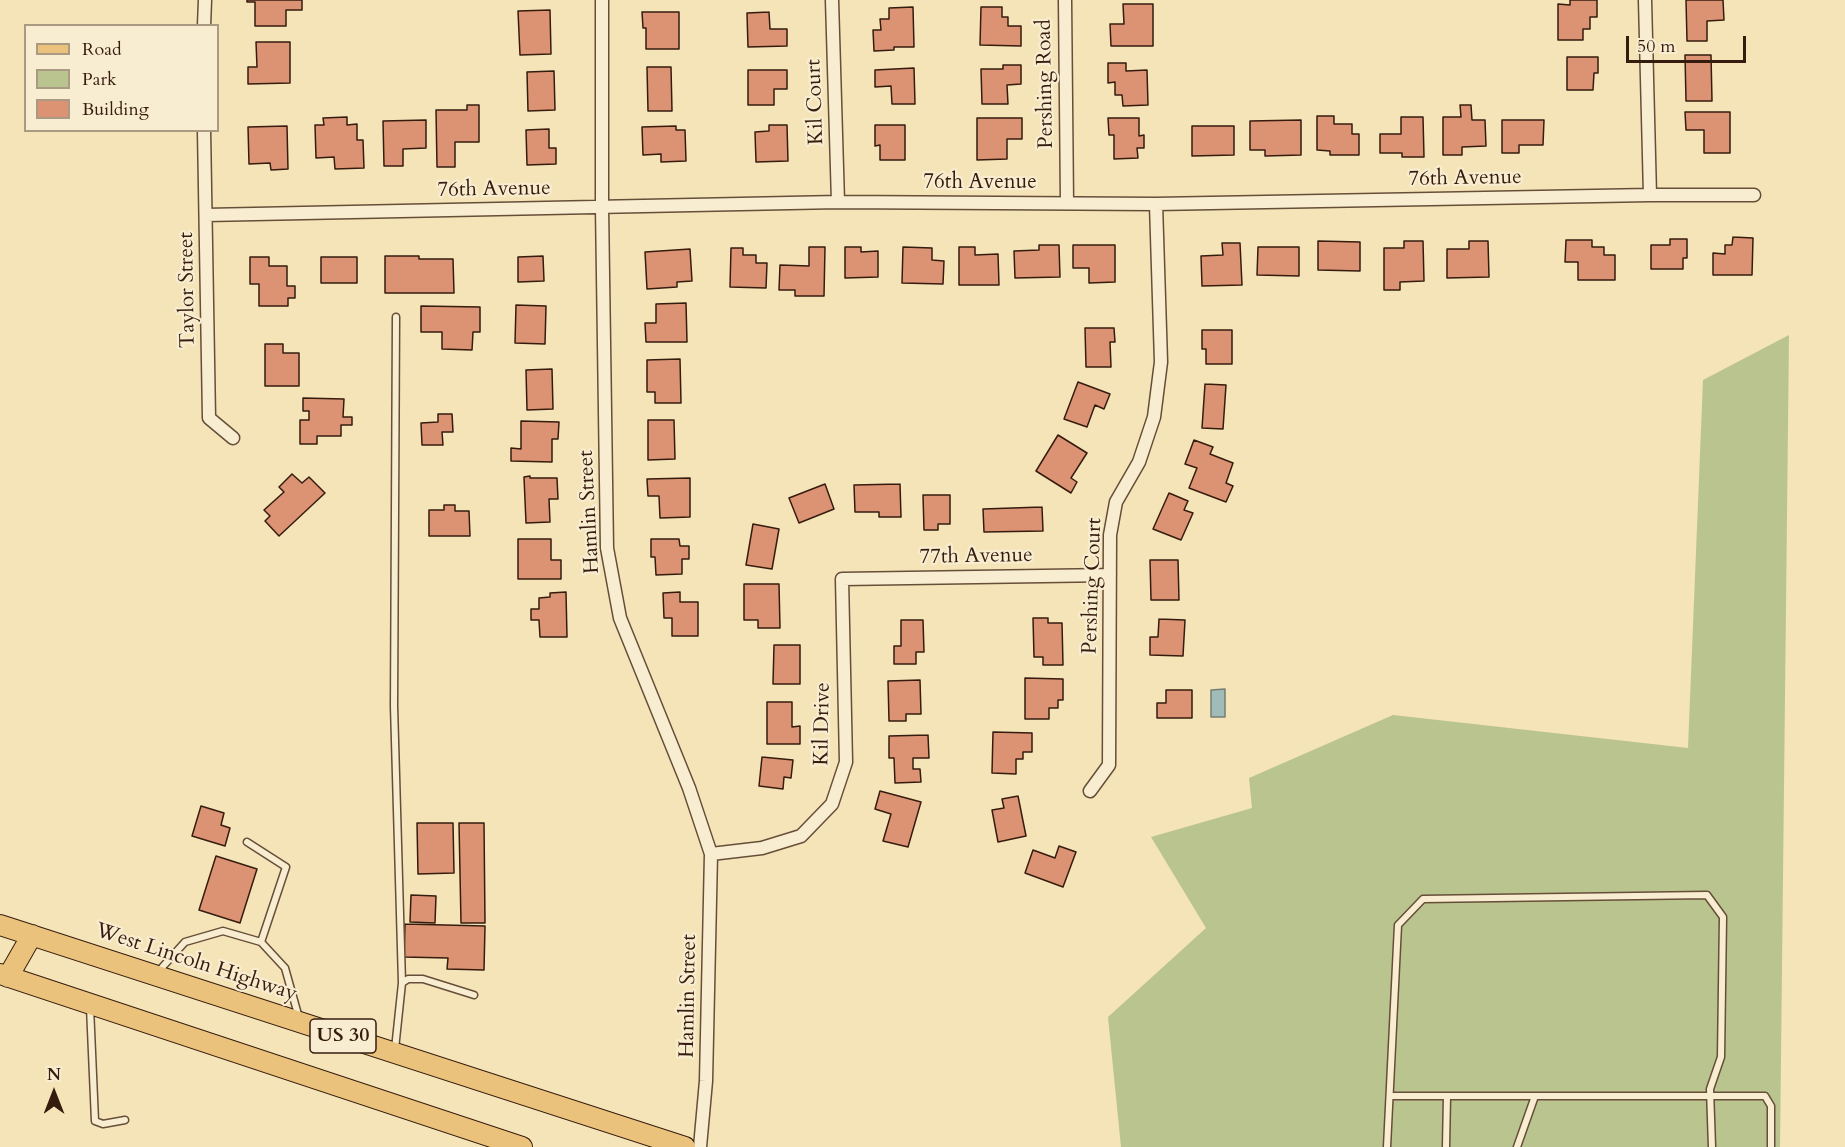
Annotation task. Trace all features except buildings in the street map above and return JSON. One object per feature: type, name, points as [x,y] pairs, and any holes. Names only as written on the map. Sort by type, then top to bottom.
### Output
[{"type":"main road","name":"West Lincoln Highway","points":[[0,924],[686,1147]]},
{"type":"main road","points":[[4,975],[32,935]]},
{"type":"main road","name":"US 30","points":[[4,975],[522,1147]]},
{"type":"street","points":[[204,24],[205,0]]},
{"type":"street","name":"Hamlin Street","points":[[602,0],[602,207],[607,548],[620,618],[689,788],[711,854],[706,1081],[700,1147]]},
{"type":"street","name":"Kil Court","points":[[832,0],[838,202]]},
{"type":"street","name":"Pershing Road","points":[[1065,0],[1067,203]]},
{"type":"street","points":[[1645,0],[1650,195]]},
{"type":"street","name":"Taylor Street","points":[[204,132],[209,418],[233,438]]},
{"type":"street","name":"76th Avenue","points":[[206,215],[838,202],[1156,204],[1754,195]]},
{"type":"street","name":"Pershing Court","points":[[1090,791],[1109,765],[1110,535],[1116,502],[1139,462],[1154,417],[1160,373],[1156,204]]},
{"type":"street","name":"77th Avenue","points":[[842,579],[1110,575]]},
{"type":"street","name":"Kil Drive","points":[[711,854],[762,848],[801,836],[832,804],[846,762],[842,579]]},
{"type":"lane","points":[[394,1052],[402,983],[394,706],[396,317]]},
{"type":"lane","points":[[246,842],[286,867],[261,942]]},
{"type":"lane","points":[[1387,1147],[1398,925],[1423,898],[1707,895],[1723,917],[1721,1058],[1710,1089],[1712,1147]]},
{"type":"lane","points":[[155,975],[185,942],[224,931],[261,942],[285,968],[300,1022]]},
{"type":"lane","points":[[402,983],[408,979],[423,980],[474,995]]},
{"type":"lane","points":[[90,1004],[94,1121],[103,1124],[125,1120]]},
{"type":"lane","points":[[1390,1096],[1765,1096],[1771,1106],[1771,1147]]},
{"type":"lane","points":[[1446,1147],[1447,1096]]},
{"type":"lane","points":[[1517,1147],[1535,1096]]},
{"type":"green space","points":[[1789,335],[1780,1147],[1121,1147],[1108,1017],[1206,928],[1151,837],[1252,808],[1249,778],[1393,715],[1688,748],[1703,380]]},
{"type":"water","points":[[1225,689],[1225,717],[1211,717],[1211,690]]}]
